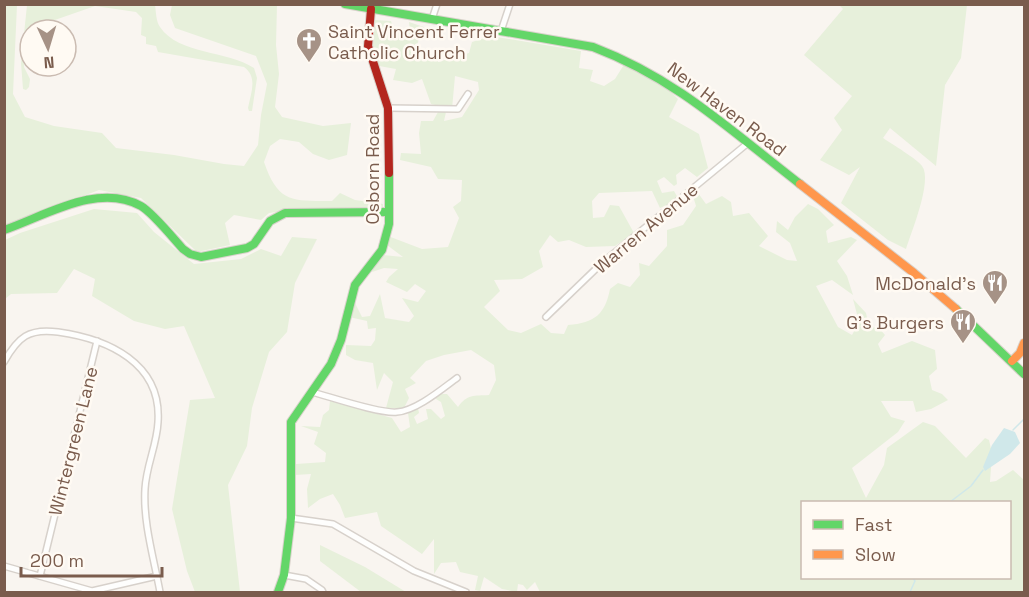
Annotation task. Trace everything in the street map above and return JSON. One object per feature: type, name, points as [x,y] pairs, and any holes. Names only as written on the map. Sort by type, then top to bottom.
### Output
[{"type":"street","name":"New Haven Road","points":[[345,4],[593,47],[623,57],[669,82],[896,259],[952,306],[1024,374]]},
{"type":"street","points":[[432,19],[437,4]]},
{"type":"street","points":[[501,31],[510,4]]},
{"type":"street","name":"Osborn Road","points":[[278,592],[284,575],[291,518],[291,422],[331,364],[340,342],[355,285],[382,249],[389,224],[388,108],[368,46],[371,9]]},
{"type":"street","points":[[388,108],[458,109],[468,94]]},
{"type":"street","name":"Warren Avenue","points":[[546,317],[602,263],[748,143]]},
{"type":"street","points":[[4,230],[80,202],[98,198],[113,199],[137,203],[183,249],[196,256],[205,256],[247,248],[254,244],[270,221],[285,213],[389,212]]},
{"type":"street","points":[[4,362],[21,338],[42,330],[97,341],[117,349],[134,361],[144,374],[155,396],[158,420],[157,436],[147,473],[145,512],[160,592]]},
{"type":"street","name":"Wintergreen Lane","points":[[40,576],[97,341]]},
{"type":"street","points":[[1012,361],[1020,353],[1024,343]]},
{"type":"street","points":[[4,344],[12,349]]},
{"type":"street","points":[[312,392],[381,410],[398,412],[421,403],[457,378]]},
{"type":"street","points":[[291,518],[333,524],[414,571],[466,592]]},
{"type":"street","points":[[4,566],[92,591],[157,576]]},
{"type":"street","points":[[284,575],[306,579],[323,592]]},
{"type":"green space","points":[[5,5],[17,5],[13,94],[25,117],[54,126],[102,133],[116,148],[244,166],[258,145],[267,84],[256,56],[175,28],[170,15],[172,5],[277,5],[276,45],[279,74],[275,107],[282,117],[323,126],[351,123],[347,155],[329,160],[313,154],[299,142],[280,139],[270,146],[264,162],[269,175],[281,192],[288,197],[306,201],[332,201],[340,193],[355,200],[383,204],[383,207],[298,209],[269,213],[261,220],[234,215],[225,223],[230,245],[197,252],[141,198],[99,190],[5,226]]},
{"type":"green space","points":[[27,5],[155,5],[159,25],[168,36],[179,43],[243,62],[254,68],[257,78],[252,111],[248,108],[252,80],[244,67],[158,52],[156,46],[146,44],[146,37],[141,35],[142,18],[136,12],[95,6],[61,18],[26,18]]},
{"type":"green space","points":[[839,5],[967,5],[961,58],[945,85],[936,166],[890,128],[883,138],[915,160],[922,166],[925,173],[923,194],[906,249],[888,240],[841,203],[860,167],[849,175],[820,160],[842,130],[834,118],[852,96],[804,55],[843,9]]},
{"type":"green space","points":[[375,20],[391,21],[393,27],[410,31],[409,22],[424,27],[416,47],[430,58],[438,50],[438,62],[469,53],[472,42],[491,36],[581,51],[579,68],[593,70],[590,81],[604,86],[615,79],[625,63],[669,90],[678,99],[669,117],[699,134],[708,168],[697,177],[685,168],[676,175],[677,184],[674,186],[664,177],[657,181],[662,193],[674,191],[679,200],[660,208],[652,191],[599,193],[592,201],[593,218],[604,217],[610,205],[619,206],[634,233],[615,246],[586,247],[569,240],[558,242],[550,235],[539,251],[543,267],[522,279],[494,280],[500,291],[484,307],[508,330],[521,333],[541,324],[551,333],[564,334],[568,325],[585,322],[597,316],[605,305],[610,289],[618,283],[630,287],[640,275],[639,263],[649,266],[667,246],[667,230],[683,225],[696,206],[693,196],[698,193],[706,204],[722,196],[731,202],[733,216],[749,213],[768,236],[759,246],[787,260],[797,261],[790,243],[776,232],[777,221],[788,230],[795,217],[808,204],[818,209],[834,225],[826,231],[828,243],[851,237],[857,240],[837,261],[847,276],[853,295],[832,280],[816,286],[838,327],[852,335],[859,322],[853,299],[866,313],[869,328],[878,327],[885,335],[878,344],[882,353],[912,341],[935,350],[937,369],[929,376],[932,390],[942,394],[948,400],[931,409],[916,412],[913,401],[881,401],[891,417],[905,421],[898,432],[852,468],[866,498],[884,465],[887,448],[923,422],[935,426],[966,458],[985,438],[989,440],[992,453],[990,482],[996,481],[1013,470],[1024,480],[1024,592],[540,592],[535,582],[527,590],[523,585],[518,584],[517,592],[502,589],[484,577],[480,591],[475,590],[478,576],[460,572],[456,562],[441,563],[434,574],[434,539],[422,554],[381,526],[377,512],[345,518],[333,494],[320,499],[308,508],[307,489],[311,474],[295,475],[296,464],[325,462],[326,453],[314,444],[318,432],[301,426],[320,427],[323,415],[329,410],[330,401],[392,418],[401,432],[410,427],[408,413],[418,408],[419,413],[414,417],[417,424],[428,419],[426,409],[431,409],[441,419],[445,416],[441,402],[436,399],[437,394],[447,394],[458,407],[468,398],[489,395],[496,380],[494,365],[471,350],[444,355],[426,361],[410,378],[416,383],[405,389],[409,398],[404,408],[386,408],[393,382],[384,373],[377,390],[373,363],[355,360],[346,355],[346,345],[371,346],[375,340],[376,328],[368,329],[367,321],[349,317],[354,301],[362,317],[370,316],[380,294],[385,318],[409,322],[414,316],[402,298],[418,302],[426,291],[415,284],[407,292],[386,282],[398,269],[384,268],[372,272],[376,261],[383,255],[403,257],[387,245],[388,236],[422,249],[448,247],[459,218],[453,207],[461,201],[462,180],[438,179],[431,167],[400,160],[401,153],[421,154],[419,133],[421,121],[433,121],[438,112],[446,112],[444,121],[462,117],[479,90],[478,82],[455,76],[452,109],[431,104],[422,79],[412,83],[393,80],[396,69],[379,66],[373,46]]},
{"type":"green space","points":[[22,78],[30,78],[29,87],[26,90],[23,89]]},
{"type":"green space","points":[[94,209],[137,213],[154,232],[194,264],[241,259],[261,249],[281,256],[292,237],[317,239],[295,283],[287,332],[269,352],[252,408],[247,446],[228,485],[240,592],[195,592],[187,571],[172,509],[190,400],[215,398],[184,326],[165,329],[134,321],[92,296],[95,279],[74,269],[57,293],[11,294],[5,299],[5,240]]},
{"type":"green space","points":[[320,545],[365,567],[406,592],[361,592],[320,561]]},
{"type":"water","points":[[1004,428],[1015,432],[1020,443],[1010,454],[985,471],[983,467],[992,445]]},
{"type":"waterway","points":[[1013,430],[1024,419]]},
{"type":"waterway","points":[[951,501],[971,486],[983,470]]},
{"type":"waterway","points":[[910,592],[915,581],[914,579]]},
{"type":"traffic: fast","points":[[345,4],[593,47],[651,74],[677,90],[726,125],[800,184]]},
{"type":"traffic: fast","points":[[278,592],[284,575],[291,518],[291,422],[331,364],[341,340],[355,285],[382,250],[389,224],[389,173]]},
{"type":"traffic: fast","points":[[4,230],[54,210],[90,199],[124,200],[146,209],[183,249],[201,257],[247,248],[254,244],[270,221],[285,213],[389,212]]},
{"type":"traffic: fast","points":[[956,309],[1024,374]]},
{"type":"traffic: slow","points":[[800,184],[914,273],[956,309]]},
{"type":"traffic: slow","points":[[1012,361],[1020,353],[1024,343]]},
{"type":"traffic: jam","points":[[371,9],[368,46],[388,108],[389,173]]},
{"type":"place","name":"Saint Vincent Ferrer Catholic Church","points":[[309,64]]},
{"type":"place","name":"McDonald's","points":[[995,306]]},
{"type":"place","name":"G's Burgers","points":[[963,345]]}]
